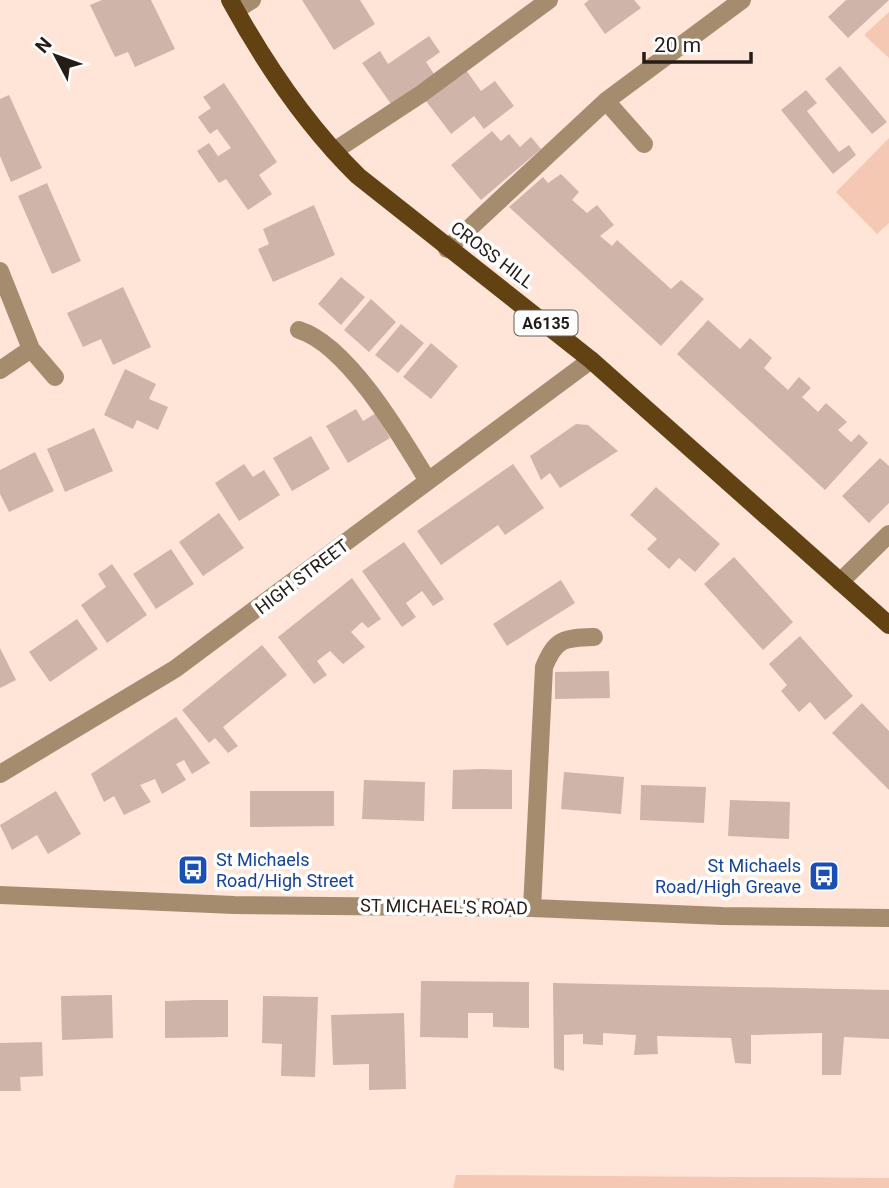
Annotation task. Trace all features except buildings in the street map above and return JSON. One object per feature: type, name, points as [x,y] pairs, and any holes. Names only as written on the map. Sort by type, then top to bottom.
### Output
[{"type":"main road","name":"CROSS HILL","points":[[233,5],[262,56],[334,152],[447,249],[590,360],[889,625]]},
{"type":"street","points":[[233,5],[252,0]]},
{"type":"street","points":[[334,152],[421,94],[549,0]]},
{"type":"street","points":[[447,249],[606,101],[742,0]]},
{"type":"street","points":[[606,101],[644,144]]},
{"type":"street","points":[[0,271],[31,349],[55,377]]},
{"type":"street","points":[[299,330],[312,334],[327,346],[373,396],[428,481]]},
{"type":"street","points":[[0,370],[31,349]]},
{"type":"street","name":"HIGH STREET","points":[[0,774],[175,669],[590,360]]},
{"type":"street","points":[[841,582],[889,534]]},
{"type":"street","points":[[532,908],[544,667],[552,649],[565,638],[594,637]]},
{"type":"street","name":"ST MICHAEL'S ROAD","points":[[0,895],[234,905],[532,908],[722,916],[889,918]]},
{"type":"shaded area","points":[[889,12],[889,58],[864,35]]},
{"type":"shaded area","points":[[889,138],[889,223],[877,234],[836,192]]},
{"type":"shaded area","points":[[456,1175],[889,1178],[889,1188],[453,1188]]},
{"type":"place","name":"St Michaels Road/High Street","points":[[193,870]]},
{"type":"place","name":"St Michaels Road/High Greave","points":[[824,876]]}]
